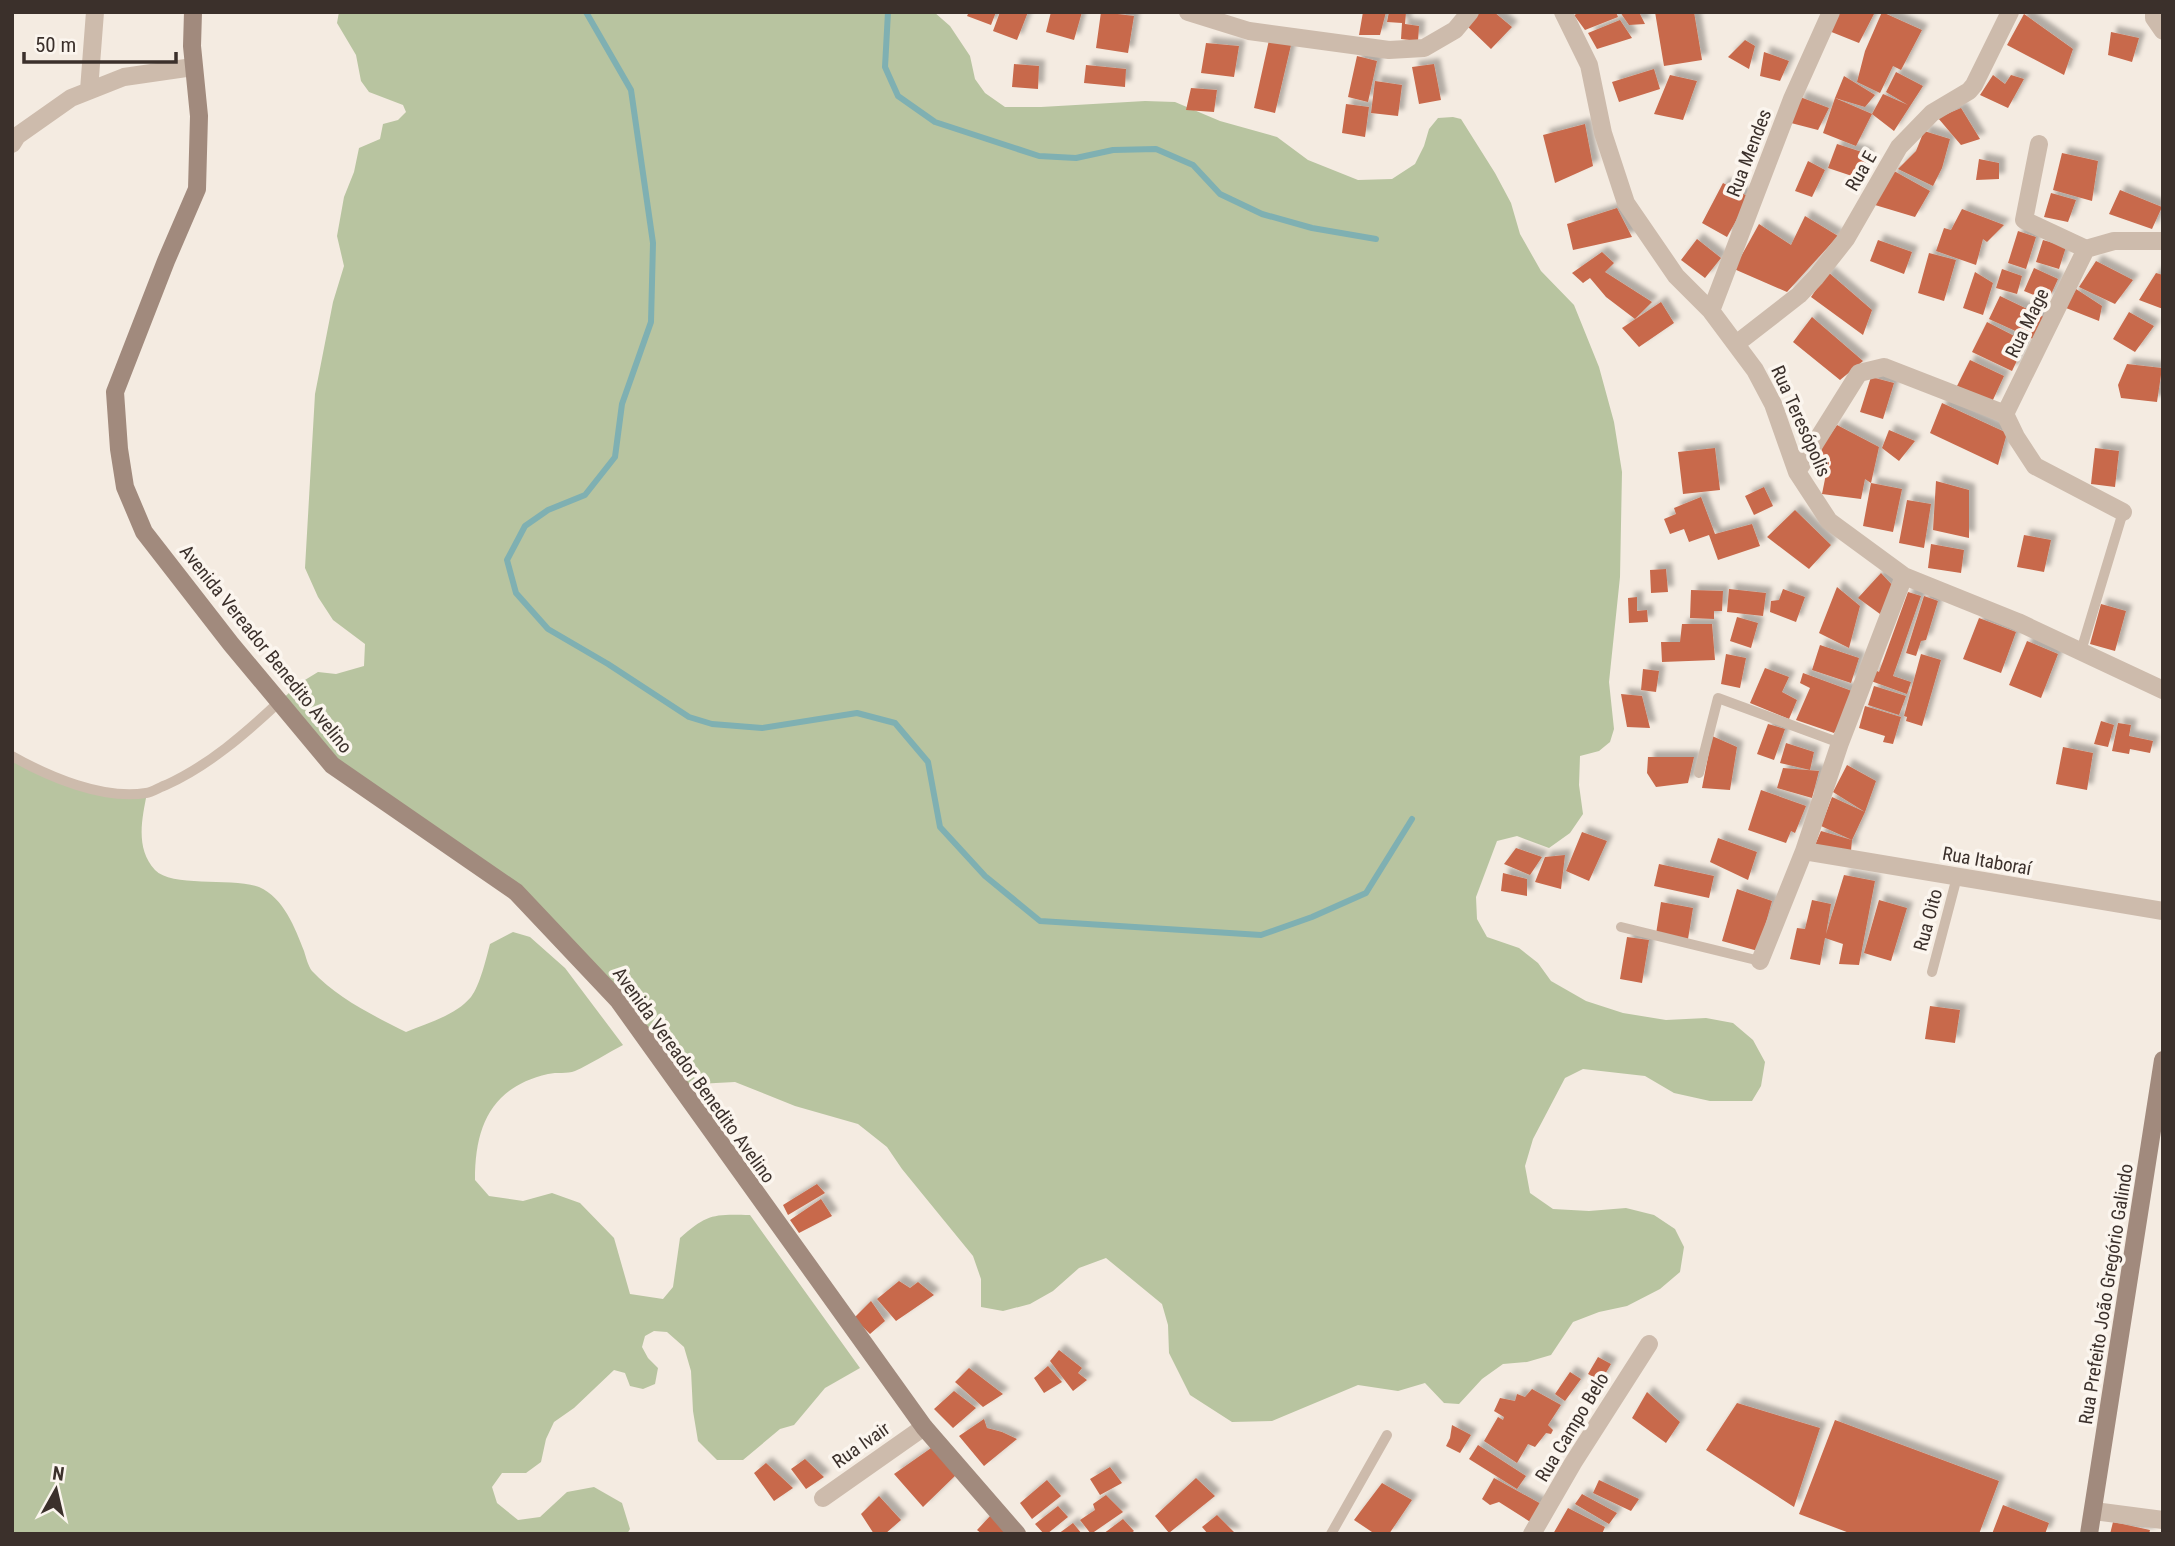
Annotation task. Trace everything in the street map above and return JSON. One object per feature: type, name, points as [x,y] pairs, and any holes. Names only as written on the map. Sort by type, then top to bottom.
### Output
[{"type":"main road","name":"Avenida Vereador Benedito Avelino","points":[[193,12],[194,66],[199,116],[198,189],[166,261],[115,392],[125,487],[144,533],[332,765],[516,892],[618,1000],[924,1427],[1017,1534]]},
{"type":"main road","name":"Rua Prefeito João Gregório Galindo","points":[[2089,1534],[2163,1060]]},
{"type":"street","points":[[89,90],[95,12]]},
{"type":"street","points":[[1188,12],[1249,31],[1389,50],[1424,48],[1455,30],[1470,12]]},
{"type":"street","name":"Rua Teresópolis","points":[[1563,12],[1589,65],[1603,133],[1626,203],[1676,276],[1711,311],[1755,370],[1773,404],[1797,472],[1829,521],[1904,576],[2018,622],[2163,690]]},
{"type":"street","name":"Rua Mendes","points":[[1711,311],[1792,99],[1831,12]]},
{"type":"street","name":"Rua E","points":[[1736,344],[1799,295],[1816,277],[1846,239],[1899,147],[1932,113],[1969,91],[1974,85],[2010,12]]},
{"type":"street","points":[[2154,12],[2154,19],[2163,31]]},
{"type":"street","points":[[12,144],[17,135],[71,98],[89,90],[124,77],[194,66]]},
{"type":"street","points":[[2039,144],[2024,220],[2086,249],[2114,241],[2163,240]]},
{"type":"street","name":"Rua Mage","points":[[2005,414],[2086,249]]},
{"type":"street","points":[[1797,472],[1859,373],[1884,367],[2005,414],[2035,466],[2123,512]]},
{"type":"street","points":[[1760,961],[1804,850],[1840,743],[1904,576]]},
{"type":"street","name":"Rua Itaboraí","points":[[1804,850],[2163,911]]},
{"type":"street","name":"Rua Campo Belo","points":[[1532,1534],[1648,1344]]},
{"type":"street","name":"Rua Ivair","points":[[823,1498],[924,1427]]},
{"type":"street","points":[[2094,1511],[2163,1520]]},
{"type":"lane","points":[[2081,651],[2123,512]]},
{"type":"lane","points":[[1699,773],[1718,698],[1840,743]]},
{"type":"lane","points":[[12,756],[39,771],[99,792],[147,793],[186,776],[246,733],[279,702]]},
{"type":"lane","name":"Rua Oito","points":[[1932,972],[1957,877]]},
{"type":"lane","points":[[1621,927],[1760,961]]},
{"type":"lane","points":[[1331,1534],[1387,1435]]},
{"type":"green space","points":[[339,12],[934,12],[950,26],[970,56],[975,79],[985,93],[1005,107],[1175,102],[1220,121],[1277,137],[1308,160],[1358,180],[1392,179],[1415,164],[1429,129],[1438,118],[1461,119],[1511,203],[1520,234],[1541,271],[1574,305],[1599,367],[1614,422],[1622,472],[1620,577],[1609,682],[1614,729],[1610,742],[1599,751],[1580,756],[1579,785],[1583,814],[1570,833],[1549,848],[1517,836],[1497,841],[1476,897],[1477,919],[1487,937],[1519,948],[1538,963],[1551,981],[1586,1001],[1623,1013],[1666,1020],[1706,1018],[1733,1023],[1753,1040],[1765,1062],[1761,1086],[1752,1101],[1710,1101],[1674,1093],[1645,1076],[1583,1069],[1565,1078],[1533,1139],[1525,1166],[1530,1193],[1553,1209],[1589,1211],[1626,1208],[1654,1215],[1675,1229],[1684,1247],[1680,1272],[1660,1289],[1627,1306],[1599,1312],[1573,1322],[1551,1355],[1527,1362],[1503,1364],[1482,1379],[1459,1404],[1444,1403],[1425,1383],[1398,1391],[1358,1385],[1272,1421],[1232,1422],[1190,1395],[1169,1353],[1168,1325],[1162,1304],[1106,1258],[1079,1268],[1053,1291],[1030,1304],[1003,1311],[981,1307],[981,1279],[973,1256],[887,1147],[858,1124],[795,1106],[735,1082],[678,1085],[618,1000],[516,892],[332,765],[279,702],[300,683],[318,672],[336,674],[364,666],[365,644],[333,620],[318,597],[305,568],[315,394],[333,302],[344,266],[337,236],[344,197],[354,172],[359,148],[380,139],[383,124],[398,120],[406,112],[403,105],[369,92],[361,81],[356,55],[337,23]]},
{"type":"green space","points":[[12,756],[99,792],[147,793],[142,843],[155,870],[175,879],[248,884],[268,892],[288,914],[312,971],[344,998],[406,1032],[449,1014],[471,997],[480,979],[490,944],[513,932],[530,937],[565,968],[623,1045],[575,1071],[548,1074],[529,1080],[500,1099],[483,1126],[475,1180],[489,1196],[523,1201],[552,1193],[580,1203],[614,1238],[630,1294],[663,1299],[673,1287],[680,1238],[711,1217],[750,1215],[860,1368],[825,1388],[794,1425],[780,1429],[743,1460],[717,1460],[698,1441],[691,1371],[684,1347],[667,1332],[654,1331],[645,1336],[642,1347],[658,1368],[655,1384],[643,1389],[630,1386],[625,1373],[614,1370],[574,1408],[554,1422],[546,1439],[541,1462],[526,1473],[502,1473],[492,1487],[497,1503],[518,1520],[540,1517],[567,1492],[594,1487],[622,1503],[630,1529],[627,1534],[12,1534]]},
{"type":"building","points":[[969,12],[996,12],[991,25],[967,16]]},
{"type":"building","points":[[1000,12],[1028,12],[1017,40],[993,31]]},
{"type":"building","points":[[1051,12],[1082,12],[1074,40],[1046,32]]},
{"type":"building","points":[[1101,12],[1134,16],[1128,53],[1096,48]]},
{"type":"building","points":[[1363,12],[1386,12],[1380,35],[1359,35]]},
{"type":"building","points":[[1389,12],[1406,12],[1405,24],[1419,26],[1418,41],[1401,39],[1402,23],[1387,22]]},
{"type":"building","points":[[1477,12],[1494,12],[1512,27],[1491,49],[1466,25]]},
{"type":"building","points":[[1581,12],[1616,12],[1618,17],[1585,30],[1574,15]]},
{"type":"building","points":[[1620,12],[1639,12],[1645,24],[1629,25]]},
{"type":"building","points":[[1655,12],[1694,12],[1702,60],[1664,66]]},
{"type":"building","points":[[1838,12],[1875,12],[1859,43],[1829,31]]},
{"type":"building","points":[[1882,12],[1922,30],[1901,70],[1893,66],[1880,93],[1857,82],[1865,51]]},
{"type":"building","points":[[2024,14],[2073,49],[2064,75],[2007,45]]},
{"type":"building","points":[[1620,20],[1632,38],[1597,49],[1588,33]]},
{"type":"building","points":[[2111,32],[2139,38],[2132,62],[2108,55]]},
{"type":"building","points":[[1269,40],[1291,45],[1275,113],[1254,108]]},
{"type":"building","points":[[1745,40],[1755,46],[1749,69],[1728,57]]},
{"type":"building","points":[[1206,43],[1239,46],[1234,77],[1201,73]]},
{"type":"building","points":[[1764,52],[1789,61],[1780,81],[1760,76]]},
{"type":"building","points":[[1357,56],[1377,61],[1368,102],[1348,97]]},
{"type":"building","points":[[1014,64],[1039,66],[1038,89],[1012,87]]},
{"type":"building","points":[[1434,64],[1441,100],[1419,104],[1412,67]]},
{"type":"building","points":[[1086,65],[1126,69],[1125,87],[1084,83]]},
{"type":"building","points":[[1654,69],[1660,89],[1619,102],[1612,82]]},
{"type":"building","points":[[1896,72],[1923,86],[1894,131],[1872,114],[1883,94],[1908,105],[1886,92]]},
{"type":"building","points":[[1670,75],[1697,81],[1683,120],[1654,114]]},
{"type":"building","points":[[1993,75],[2005,84],[2011,75],[2024,79],[2008,108],[1980,95]]},
{"type":"building","points":[[1844,76],[1875,95],[1865,107],[1835,98]]},
{"type":"building","points":[[1375,81],[1402,85],[1398,116],[1371,113]]},
{"type":"building","points":[[1191,88],[1217,90],[1214,112],[1186,110]]},
{"type":"building","points":[[1800,97],[1829,108],[1818,130],[1791,123]]},
{"type":"building","points":[[1835,98],[1872,114],[1856,146],[1823,133]]},
{"type":"building","points":[[1346,104],[1369,107],[1365,137],[1342,133]]},
{"type":"building","points":[[1961,108],[1980,139],[1961,145],[1938,118]]},
{"type":"building","points":[[1585,124],[1593,166],[1555,183],[1543,135]]},
{"type":"building","points":[[1924,131],[1950,139],[1942,168],[1933,186],[1898,169],[1916,151]]},
{"type":"building","points":[[1837,144],[1868,154],[1861,179],[1828,168]]},
{"type":"building","points":[[2062,153],[2098,161],[2092,201],[2053,190]]},
{"type":"building","points":[[1979,159],[1999,163],[1999,179],[1976,180]]},
{"type":"building","points":[[1808,161],[1825,170],[1812,197],[1795,191]]},
{"type":"building","points":[[1894,171],[1930,191],[1915,217],[1875,205]]},
{"type":"building","points":[[1723,183],[1749,197],[1727,237],[1702,223]]},
{"type":"building","points":[[2120,190],[2162,207],[2152,229],[2109,214]]},
{"type":"building","points":[[2051,193],[2076,200],[2068,222],[2044,217]]},
{"type":"building","points":[[1617,208],[1632,237],[1573,250],[1567,224]]},
{"type":"building","points":[[1962,209],[2004,225],[1987,242],[1983,239],[1976,265],[1936,251],[1944,228],[1951,230]]},
{"type":"building","points":[[1805,216],[1838,236],[1787,292],[1734,269],[1759,224],[1791,245]]},
{"type":"building","points":[[2018,231],[2036,237],[2026,269],[2008,263]]},
{"type":"building","points":[[1697,239],[1721,258],[1705,278],[1681,260]]},
{"type":"building","points":[[1878,240],[1912,252],[1904,274],[1870,261]]},
{"type":"building","points":[[2043,240],[2066,247],[2059,269],[2036,262]]},
{"type":"building","points":[[1602,252],[1614,263],[1605,272],[1652,302],[1635,319],[1606,297],[1590,278],[1583,283],[1572,273]]},
{"type":"building","points":[[1929,253],[1956,260],[1944,301],[1918,293]]},
{"type":"building","points":[[2096,261],[2133,280],[2115,304],[2079,287]]},
{"type":"building","points":[[2034,268],[2058,279],[2048,301],[2024,291]]},
{"type":"building","points":[[2002,269],[2022,276],[2017,294],[1996,288]]},
{"type":"building","points":[[1828,272],[1872,310],[1863,335],[1811,297]]},
{"type":"building","points":[[1975,272],[1993,283],[1983,315],[1963,308]]},
{"type":"building","points":[[2156,273],[2163,275],[2163,309],[2139,300]]},
{"type":"building","points":[[2076,289],[2102,306],[2099,321],[2066,308]]},
{"type":"building","points":[[2000,296],[2044,317],[2033,339],[1989,319]]},
{"type":"building","points":[[1661,302],[1674,323],[1639,347],[1622,328]]},
{"type":"building","points":[[2129,312],[2154,326],[2135,352],[2113,339]]},
{"type":"building","points":[[1812,317],[1863,361],[1840,380],[1793,342]]},
{"type":"building","points":[[1987,322],[2026,342],[2012,371],[1972,352]]},
{"type":"building","points":[[1970,360],[2004,376],[1992,402],[1957,386]]},
{"type":"building","points":[[2127,364],[2162,368],[2157,402],[2121,398],[2118,385]]},
{"type":"building","points":[[1871,377],[1894,383],[1883,419],[1860,412]]},
{"type":"building","points":[[1942,403],[2007,433],[1998,465],[1930,433]]},
{"type":"building","points":[[1837,425],[1879,447],[1871,483],[1865,479],[1861,499],[1822,494],[1826,474],[1816,470],[1823,445]]},
{"type":"building","points":[[1889,430],[1915,441],[1899,461],[1882,448]]},
{"type":"building","points":[[1715,448],[1720,490],[1683,494],[1678,452]]},
{"type":"building","points":[[2095,448],[2119,451],[2115,487],[2091,484]]},
{"type":"building","points":[[1936,481],[1969,490],[1969,538],[1933,530]]},
{"type":"building","points":[[1871,483],[1902,489],[1893,532],[1863,526]]},
{"type":"building","points":[[1764,487],[1773,506],[1754,515],[1745,496]]},
{"type":"building","points":[[1701,497],[1715,534],[1752,524],[1760,546],[1718,560],[1709,535],[1689,542],[1684,529],[1670,534],[1664,519],[1676,514],[1674,508]]},
{"type":"building","points":[[1907,500],[1931,504],[1924,548],[1899,543]]},
{"type":"building","points":[[1795,510],[1831,545],[1809,569],[1767,537]]},
{"type":"building","points":[[2024,535],[2051,540],[2044,572],[2017,567]]},
{"type":"building","points":[[1931,544],[1964,550],[1961,573],[1928,568]]},
{"type":"building","points":[[1666,569],[1668,592],[1651,593],[1650,570]]},
{"type":"building","points":[[1881,573],[1894,587],[1880,614],[1858,598]]},
{"type":"building","points":[[1837,587],[1860,606],[1849,648],[1819,633]]},
{"type":"building","points":[[1729,589],[1766,593],[1763,616],[1727,612]]},
{"type":"building","points":[[1783,589],[1805,597],[1796,622],[1770,612],[1771,601],[1779,600]]},
{"type":"building","points":[[1691,590],[1723,591],[1722,611],[1714,611],[1714,619],[1690,618]]},
{"type":"building","points":[[1908,592],[1921,596],[1893,676],[1911,682],[1907,694],[1871,681],[1875,670],[1879,672]]},
{"type":"building","points":[[1924,596],[1938,601],[1926,640],[1921,641],[1916,656],[1906,653]]},
{"type":"building","points":[[1637,597],[1637,611],[1647,610],[1648,622],[1629,623],[1628,598]]},
{"type":"building","points":[[2101,604],[2126,611],[2115,651],[2090,644]]},
{"type":"building","points":[[1737,617],[1758,623],[1751,648],[1730,641]]},
{"type":"building","points":[[1979,618],[2016,632],[2001,673],[1963,659]]},
{"type":"building","points":[[1682,624],[1712,624],[1715,660],[1662,662],[1661,642],[1680,642]]},
{"type":"building","points":[[2027,641],[2058,654],[2041,698],[2009,685]]},
{"type":"building","points":[[1820,645],[1859,658],[1851,683],[1812,670]]},
{"type":"building","points":[[1726,654],[1746,658],[1740,688],[1721,684]]},
{"type":"building","points":[[1921,654],[1941,660],[1922,726],[1906,721],[1907,717],[1904,716]]},
{"type":"building","points":[[1765,668],[1789,677],[1782,692],[1797,700],[1789,719],[1750,703]]},
{"type":"building","points":[[1643,669],[1659,671],[1656,692],[1641,690]]},
{"type":"building","points":[[1803,673],[1860,694],[1834,733],[1796,720],[1810,688],[1800,683]]},
{"type":"building","points":[[1874,686],[1906,696],[1899,715],[1868,705]]},
{"type":"building","points":[[1621,694],[1642,696],[1650,728],[1627,727]]},
{"type":"building","points":[[1865,706],[1901,717],[1893,744],[1883,742],[1885,736],[1859,728]]},
{"type":"building","points":[[2101,721],[2114,725],[2108,747],[2094,744]]},
{"type":"building","points":[[2118,723],[2131,725],[2129,736],[2153,741],[2150,753],[2130,749],[2129,754],[2112,751]]},
{"type":"building","points":[[1768,724],[1785,729],[1774,760],[1757,754]]},
{"type":"building","points":[[1712,736],[1737,747],[1730,790],[1702,788]]},
{"type":"building","points":[[1786,743],[1814,752],[1810,770],[1780,763]]},
{"type":"building","points":[[2063,747],[2093,753],[2087,790],[2056,784]]},
{"type":"building","points":[[1648,757],[1694,757],[1688,783],[1656,787],[1647,773]]},
{"type":"building","points":[[1847,765],[1876,781],[1865,812],[1833,792]]},
{"type":"building","points":[[1783,768],[1819,771],[1812,798],[1777,788]]},
{"type":"building","points":[[1761,790],[1806,806],[1795,833],[1791,831],[1786,843],[1748,830]]},
{"type":"building","points":[[1832,797],[1865,812],[1852,840],[1821,826]]},
{"type":"building","points":[[1821,831],[1852,840],[1851,851],[1815,845]]},
{"type":"building","points":[[1582,832],[1607,841],[1589,881],[1566,871]]},
{"type":"building","points":[[1718,838],[1757,852],[1748,880],[1710,862]]},
{"type":"building","points":[[1516,848],[1542,857],[1530,875],[1504,864]]},
{"type":"building","points":[[1565,855],[1561,889],[1535,882],[1545,857]]},
{"type":"building","points":[[1659,864],[1714,876],[1709,898],[1654,886]]},
{"type":"building","points":[[1503,873],[1527,879],[1527,896],[1501,891]]},
{"type":"building","points":[[1844,875],[1875,881],[1859,965],[1839,964],[1843,944],[1825,938],[1820,965],[1790,959],[1797,928],[1805,929],[1812,900],[1831,904],[1826,934]]},
{"type":"building","points":[[1737,889],[1772,901],[1758,951],[1722,941]]},
{"type":"building","points":[[1879,900],[1907,908],[1891,961],[1864,953]]},
{"type":"building","points":[[1661,902],[1693,908],[1688,939],[1656,934]]},
{"type":"building","points":[[1627,937],[1649,940],[1642,983],[1620,979]]},
{"type":"building","points":[[1930,1006],[1960,1010],[1955,1043],[1925,1039]]},
{"type":"building","points":[[817,1184],[825,1193],[788,1215],[783,1205]]},
{"type":"building","points":[[821,1199],[832,1216],[799,1233],[790,1220]]},
{"type":"building","points":[[899,1281],[910,1288],[918,1282],[934,1295],[896,1321],[877,1299]]},
{"type":"building","points":[[871,1301],[885,1321],[870,1334],[854,1318]]},
{"type":"building","points":[[1059,1350],[1082,1368],[1078,1373],[1087,1380],[1073,1391],[1050,1361]]},
{"type":"building","points":[[1598,1357],[1611,1364],[1601,1381],[1588,1374]]},
{"type":"building","points":[[1048,1366],[1062,1382],[1044,1393],[1034,1378]]},
{"type":"building","points":[[969,1368],[1003,1394],[983,1407],[955,1382]]},
{"type":"building","points":[[1570,1372],[1581,1379],[1565,1401],[1555,1394]]},
{"type":"building","points":[[1532,1389],[1561,1405],[1548,1425],[1553,1430],[1551,1434],[1546,1433],[1535,1447],[1528,1444],[1517,1463],[1484,1441],[1498,1417],[1503,1420],[1504,1417],[1494,1411],[1500,1398],[1515,1401],[1517,1394],[1525,1397]]},
{"type":"building","points":[[954,1391],[976,1408],[953,1428],[934,1409]]},
{"type":"building","points":[[1647,1392],[1680,1422],[1666,1443],[1632,1418]]},
{"type":"building","points":[[1737,1403],[1820,1428],[1794,1507],[1706,1450]]},
{"type":"building","points":[[984,1419],[987,1428],[1017,1439],[984,1466],[959,1436]]},
{"type":"building","points":[[1835,1420],[1999,1481],[1979,1534],[1852,1534],[1799,1514]]},
{"type":"building","points":[[1452,1425],[1471,1435],[1460,1453],[1446,1446]]},
{"type":"building","points":[[1478,1445],[1526,1476],[1517,1489],[1469,1459]]},
{"type":"building","points":[[934,1446],[958,1473],[923,1507],[894,1474]]},
{"type":"building","points":[[805,1459],[824,1477],[806,1489],[791,1469]]},
{"type":"building","points":[[766,1463],[793,1488],[774,1501],[754,1473]]},
{"type":"building","points":[[1110,1467],[1122,1483],[1100,1495],[1090,1479]]},
{"type":"building","points":[[1196,1478],[1215,1496],[1169,1533],[1155,1516]]},
{"type":"building","points":[[1494,1478],[1543,1505],[1532,1523],[1499,1502],[1490,1505],[1482,1499]]},
{"type":"building","points":[[1047,1480],[1061,1496],[1032,1519],[1020,1503]]},
{"type":"building","points":[[1599,1480],[1639,1499],[1631,1511],[1593,1493]]},
{"type":"building","points":[[1382,1483],[1412,1500],[1389,1534],[1375,1534],[1354,1520]]},
{"type":"building","points":[[1582,1494],[1617,1513],[1609,1524],[1575,1504]]},
{"type":"building","points":[[1106,1495],[1123,1512],[1091,1534],[1080,1520],[1095,1510],[1093,1504]]},
{"type":"building","points":[[879,1496],[901,1520],[885,1534],[874,1534],[861,1514]]},
{"type":"building","points":[[2003,1505],[2049,1523],[2045,1534],[1992,1534]]},
{"type":"building","points":[[1058,1506],[1068,1517],[1044,1534],[1035,1524]]},
{"type":"building","points":[[1568,1508],[1605,1527],[1602,1534],[1553,1534]]},
{"type":"building","points":[[991,1515],[1007,1534],[982,1534],[977,1530]]},
{"type":"building","points":[[1217,1515],[1236,1534],[1208,1534],[1202,1527]]},
{"type":"building","points":[[1123,1519],[1134,1531],[1130,1534],[1103,1534]]},
{"type":"building","points":[[2113,1522],[2150,1530],[2149,1534],[2110,1534]]},
{"type":"building","points":[[1073,1523],[1082,1534],[1058,1534]]},
{"type":"waterway","points":[[586,12],[631,90],[653,243],[651,322],[622,404],[615,457],[585,495],[548,510],[525,526],[507,560],[516,593],[548,629],[689,717],[712,724],[762,728],[857,713],[895,723],[928,762],[940,827],[985,876],[1040,921],[1261,935],[1312,917],[1366,893],[1412,819]]},
{"type":"waterway","points":[[888,12],[885,67],[898,96],[935,122],[1039,156],[1076,158],[1113,150],[1156,149],[1193,165],[1220,194],[1262,214],[1312,228],[1376,239]]}]
